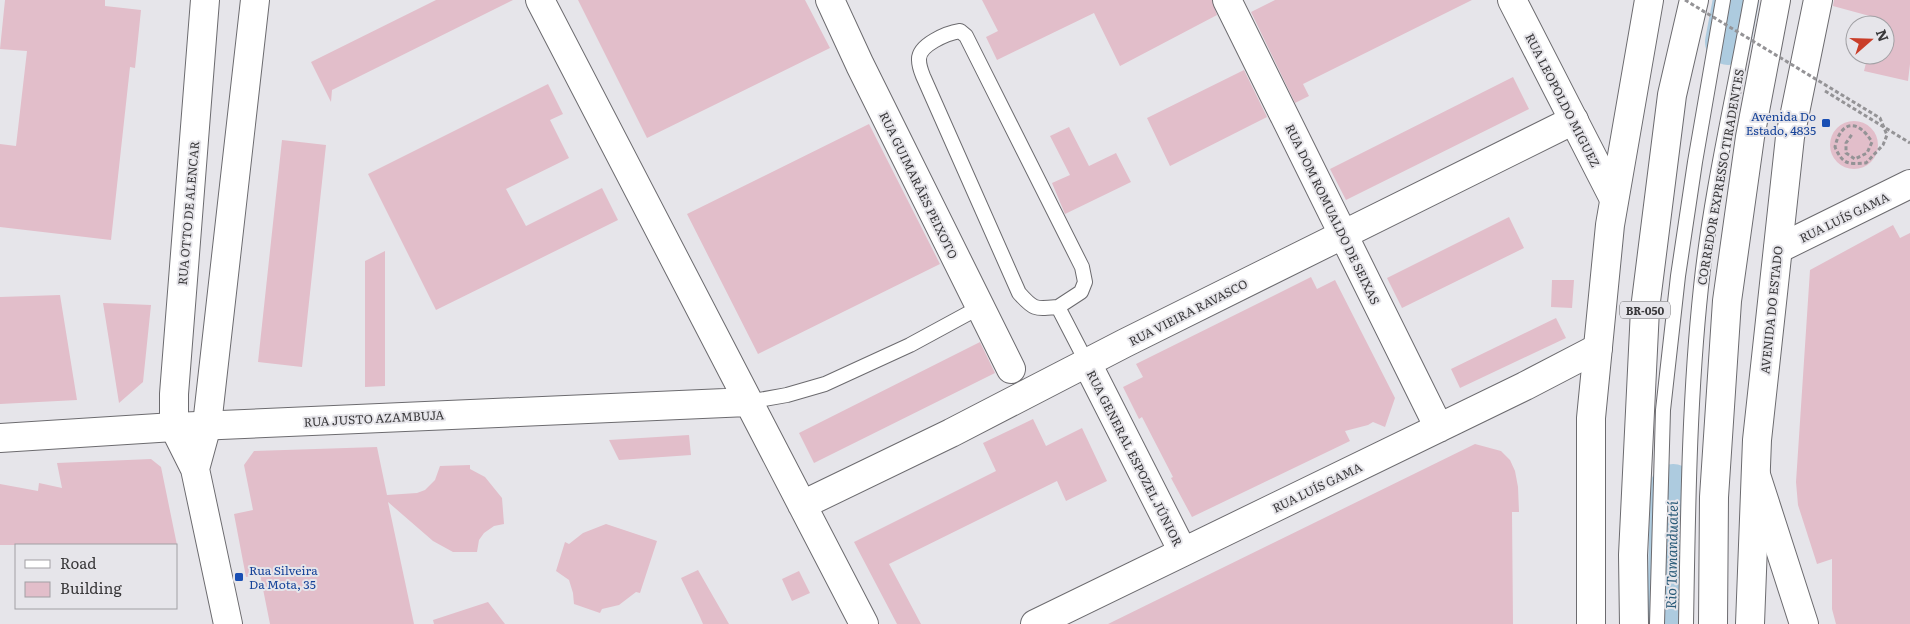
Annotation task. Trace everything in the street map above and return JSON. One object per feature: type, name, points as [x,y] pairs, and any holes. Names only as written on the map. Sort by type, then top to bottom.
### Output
[{"type":"main road","name":"RUA OTTO DE ALENCAR","points":[[174,427],[174,394],[205,0]]},
{"type":"main road","points":[[195,469],[207,425],[254,0]]},
{"type":"main road","points":[[540,0],[864,624]]},
{"type":"main road","name":"RUA GUIMARÃES PEIXOTO","points":[[830,0],[860,65],[1011,369]]},
{"type":"main road","name":"RUA DOM ROMUALDO DE SEIXAS","points":[[1227,0],[1438,428]]},
{"type":"main road","name":"RUA LEOPOLDO MIGUEZ","points":[[1512,0],[1614,199]]},
{"type":"main road","points":[[1591,624],[1591,418],[1610,225],[1649,0]]},
{"type":"main road","name":"BR-050","points":[[1634,624],[1633,555],[1645,309],[1672,95],[1694,0]]},
{"type":"main road","points":[[1713,624],[1714,497],[1727,301],[1750,137],[1776,0]]},
{"type":"main road","name":"AVENIDA DO ESTADO","points":[[1750,624],[1757,440],[1790,138],[1818,0]]},
{"type":"main road","name":"RUA VIEIRA RAVASCO","points":[[802,505],[951,433],[1343,234],[1574,120]]},
{"type":"main road","name":"RUA LUÍS GAMA","points":[[1778,249],[1910,184]]},
{"type":"main road","name":"RUA LUÍS GAMA","points":[[1035,624],[1598,348]]},
{"type":"main road","name":"RUA GENERAL ESPOZEL JÚNIOR","points":[[1087,363],[1183,552]]},
{"type":"main road","name":"RUA JUSTO AZAMBUJA","points":[[0,438],[207,425],[748,402]]},
{"type":"main road","points":[[174,427],[195,469],[228,624]]},
{"type":"main road","points":[[1756,473],[1804,624]]},
{"type":"lane","name":"CORREDOR EXPRESSO TIRADENTES","points":[[1656,624],[1663,410],[1682,247],[1723,0]]},
{"type":"lane","name":"CORREDOR EXPRESSO TIRADENTES","points":[[1686,624],[1690,412],[1701,286],[1718,172],[1751,0]]},
{"type":"lane","points":[[960,31],[966,36],[1082,267],[1085,282],[1081,292],[1058,307],[1043,308],[1031,306],[1019,292],[923,76],[918,58],[923,47],[952,32],[960,31]]},
{"type":"lane","points":[[748,402],[787,395],[825,384],[910,345],[980,307]]},
{"type":"lane","points":[[1058,307],[1087,363]]},
{"type":"path","points":[[1685,0],[1880,118],[1887,135],[1883,145],[1866,163],[1849,164],[1840,158],[1835,147],[1838,136],[1847,127],[1856,126],[1865,130],[1872,142],[1867,153],[1855,159],[1846,153],[1846,143],[1853,133]]},
{"type":"path","points":[[1802,77],[1910,143]]},
{"type":"building","points":[[5,0],[105,0],[105,6],[141,10],[135,68],[130,67],[111,240],[0,227],[0,144],[16,146],[27,51],[0,49]]},
{"type":"building","points":[[436,0],[513,0],[332,90],[331,102],[311,62]]},
{"type":"building","points":[[578,0],[805,0],[830,48],[647,138]]},
{"type":"building","points":[[982,0],[1212,0],[1217,15],[1120,66],[1094,13],[997,60],[986,37],[998,31]]},
{"type":"building","points":[[1275,0],[1472,0],[1303,84],[1309,96],[1295,103],[1251,12]]},
{"type":"building","points":[[1834,0],[1910,0],[1910,64],[1908,81],[1864,71],[1866,65],[1895,65],[1895,15],[1866,15],[1833,6]]},
{"type":"building","points":[[1244,70],[1267,117],[1170,166],[1147,118]]},
{"type":"building","points":[[1513,77],[1529,109],[1346,200],[1330,169]]},
{"type":"building","points":[[548,84],[563,114],[550,120],[569,158],[506,189],[526,226],[602,188],[618,220],[436,310],[368,174]]},
{"type":"building","points":[[1854,121],[1863,123],[1871,128],[1876,136],[1878,145],[1876,154],[1871,162],[1863,167],[1854,169],[1845,167],[1837,162],[1832,154],[1830,145],[1832,136],[1837,128],[1845,123]]},
{"type":"building","points":[[869,124],[940,264],[758,354],[687,214]]},
{"type":"building","points":[[1069,127],[1089,166],[1116,153],[1131,182],[1065,214],[1052,183],[1070,175],[1050,136]]},
{"type":"building","points":[[282,140],[326,145],[302,367],[258,362]]},
{"type":"building","points":[[1509,217],[1524,248],[1402,308],[1387,278]]},
{"type":"building","points":[[1893,225],[1900,238],[1910,233],[1910,624],[1836,624],[1832,609],[1832,559],[1817,564],[1798,505],[1796,482],[1810,270]]},
{"type":"building","points":[[385,251],[385,386],[365,387],[365,261]]},
{"type":"building","points":[[1311,277],[1317,289],[1335,280],[1395,398],[1385,427],[1373,422],[1345,431],[1350,441],[1192,517],[1142,417],[1139,419],[1123,387],[1143,377],[1136,364]]},
{"type":"building","points":[[1552,280],[1574,280],[1572,308],[1551,307]]},
{"type":"building","points":[[60,295],[77,400],[0,404],[0,297]]},
{"type":"building","points":[[103,303],[151,305],[143,382],[119,403]]},
{"type":"building","points":[[1556,318],[1566,338],[1460,388],[1451,369]]},
{"type":"building","points":[[980,342],[995,373],[814,463],[799,433]]},
{"type":"building","points":[[1033,419],[1046,446],[1082,428],[1107,481],[1066,501],[1057,481],[889,564],[921,624],[897,624],[854,542],[996,471],[983,443]]},
{"type":"building","points":[[689,435],[691,455],[619,460],[609,440]]},
{"type":"building","points":[[1475,444],[1501,451],[1510,460],[1515,471],[1519,512],[1512,512],[1513,624],[1108,624]]},
{"type":"building","points":[[377,447],[387,495],[417,493],[425,490],[435,480],[440,466],[470,465],[470,469],[485,477],[502,498],[504,524],[494,526],[484,533],[479,540],[477,552],[453,552],[433,541],[388,502],[414,624],[270,624],[260,574],[246,577],[234,514],[253,510],[244,465],[254,451]]},
{"type":"building","points":[[151,459],[161,467],[177,544],[0,545],[0,484],[38,491],[39,483],[62,488],[57,463]]},
{"type":"building","points":[[606,524],[657,541],[640,593],[636,592],[619,605],[602,609],[600,613],[574,604],[569,580],[556,571],[565,542],[569,544],[583,533]]},
{"type":"building","points":[[698,570],[729,624],[703,624],[681,578]]},
{"type":"building","points":[[799,571],[810,593],[792,601],[782,579]]},
{"type":"building","points":[[488,602],[505,624],[434,624],[433,620]]},
{"type":"waterway","name":"Rio Tamanduateí","points":[[1728,42],[1736,0]]},
{"type":"waterway","name":"Rio Tamanduateí","points":[[1670,624],[1673,487]]},
{"type":"place","name":"Avenida Do Estado, 4835","points":[[1826,123]]},
{"type":"place","name":"Rua Silveira Da Mota, 35","points":[[239,577]]}]
